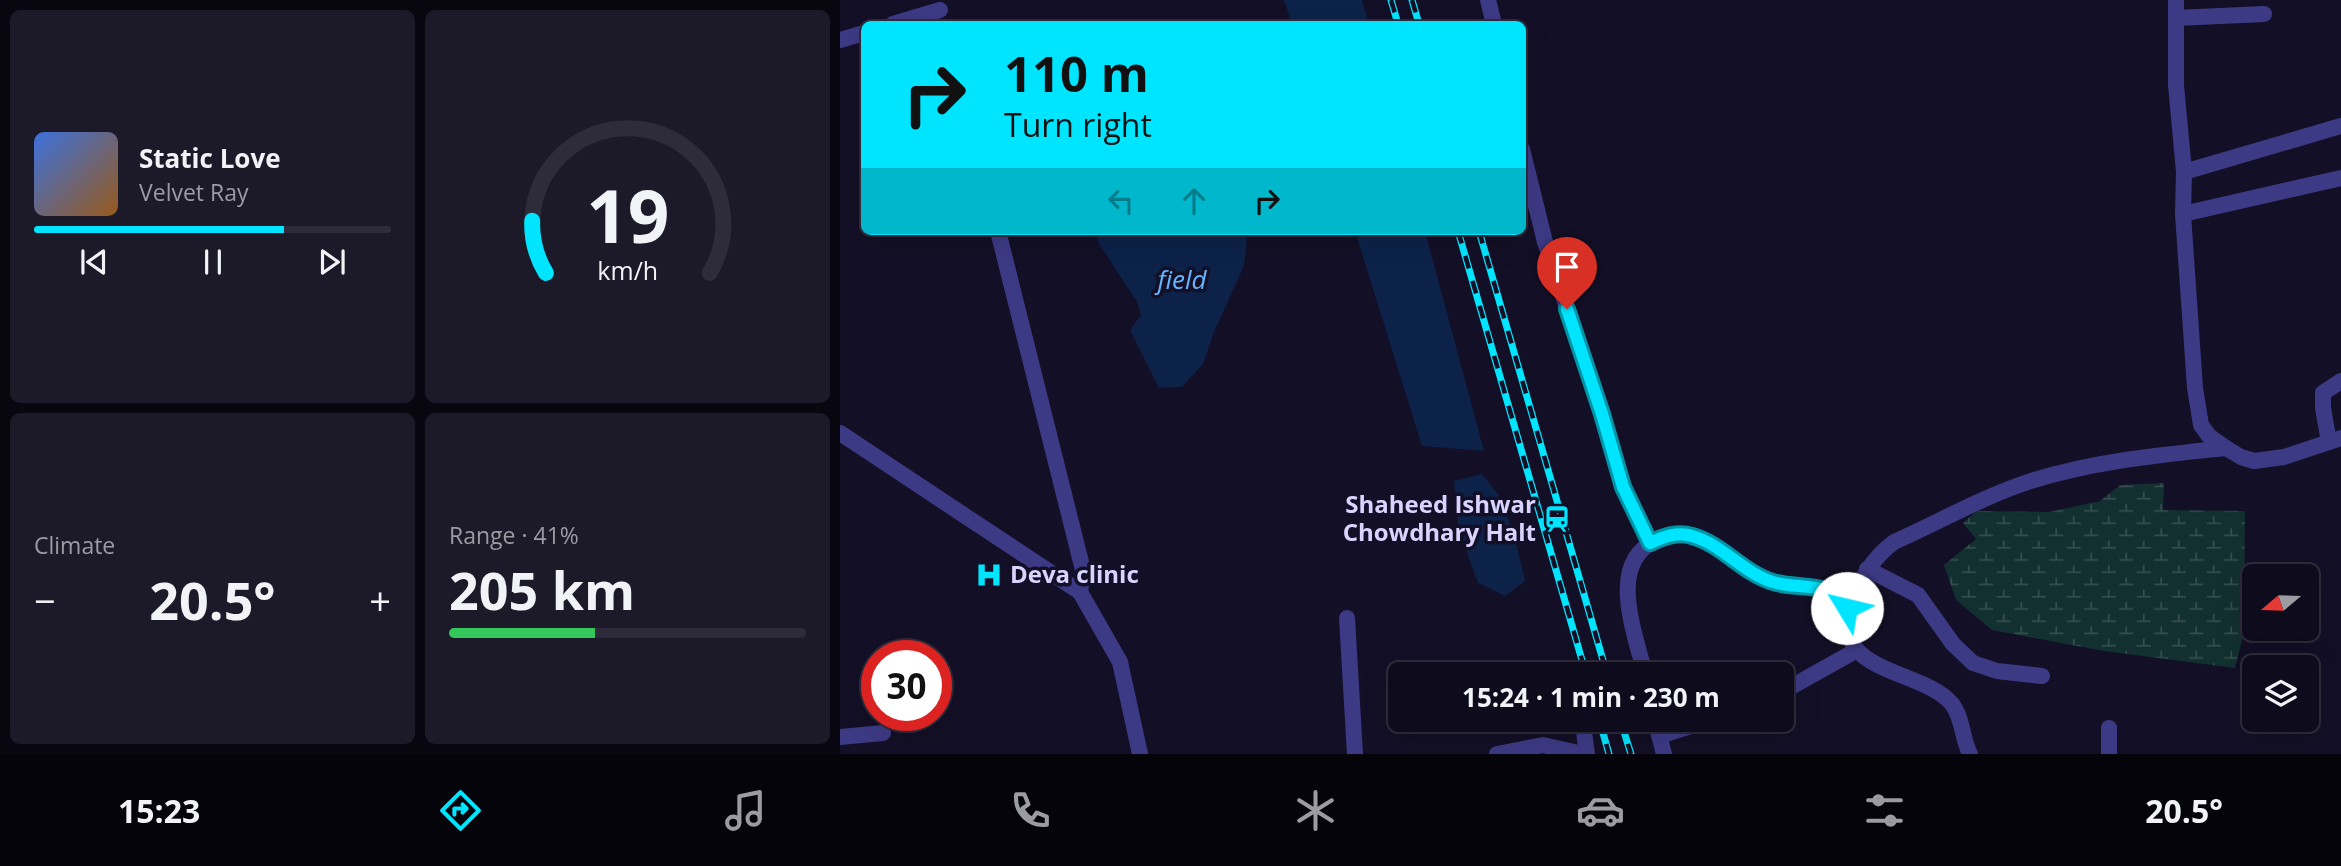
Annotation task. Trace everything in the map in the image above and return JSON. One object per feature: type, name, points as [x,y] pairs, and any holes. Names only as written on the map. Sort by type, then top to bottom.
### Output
[{"type":"street","points":[[1488,0],[1493,21]]},
{"type":"street","points":[[2176,0],[2176,85],[2184,172],[2183,214],[2201,425],[2209,436],[2226,448],[2254,461],[2268,461],[2309,450],[2335,440],[2323,408],[2323,393],[2341,381]]},
{"type":"street","points":[[905,21],[940,12]]},
{"type":"street","points":[[2176,18],[2264,14]]},
{"type":"street","points":[[840,40],[861,34]]},
{"type":"street","points":[[2184,172],[2341,126]]},
{"type":"street","points":[[1526,165],[1545,242],[1602,414],[1623,487],[1650,543]]},
{"type":"street","points":[[2183,214],[2341,178]]},
{"type":"street","points":[[1000,235],[1083,570],[1080,592]]},
{"type":"street","points":[[840,433],[1080,592],[1120,662],[1140,754]]},
{"type":"street","points":[[1847,608],[1874,558],[1894,542],[1998,494],[2030,481],[2108,462],[2226,448]]},
{"type":"street","points":[[1642,662],[1629,607],[1627,583],[1634,561],[1639,551],[1650,543],[1663,537],[1690,535],[1702,539],[1764,579],[1777,584],[1813,587],[1828,591],[1841,599],[1847,608],[1850,637],[1857,650],[1863,656],[1945,697],[1957,712],[1966,751]]},
{"type":"street","points":[[1867,569],[1922,599],[1953,644],[1973,663],[1997,671],[2042,676]]},
{"type":"street","points":[[1347,618],[1355,754]]},
{"type":"street","points":[[1794,685],[1857,650]]},
{"type":"street","points":[[2109,729],[2109,754]]},
{"type":"street","points":[[1497,754],[1543,745],[1585,754],[1584,732]]},
{"type":"street","points":[[1658,732],[1664,754]]},
{"type":"street","points":[[840,737],[883,733]]},
{"type":"green space","points":[[2164,483],[2163,510],[2245,511],[2242,640],[2235,668],[2104,651],[1992,630],[1956,600],[1944,565],[1976,539],[1963,523],[1977,511],[2049,512],[2100,501],[2120,485]]},
{"type":"water","points":[[1284,0],[1362,0],[1368,21],[1291,21]]},
{"type":"water","name":"field","points":[[1097,235],[1248,235],[1244,266],[1214,332],[1203,364],[1182,387],[1159,388],[1130,330],[1141,315],[1137,302],[1098,242]]},
{"type":"water","points":[[1356,235],[1426,235],[1484,451],[1422,446]]},
{"type":"water","points":[[1482,474],[1501,498],[1515,538],[1525,581],[1505,596],[1478,583],[1458,528],[1454,481]]},
{"type":"railway","points":[[1391,0],[1397,21]]},
{"type":"railway","points":[[1412,0],[1418,21]]},
{"type":"railway","points":[[1459,235],[1583,662]]},
{"type":"railway","points":[[1480,235],[1604,662]]},
{"type":"railway","points":[[1603,732],[1609,754]]},
{"type":"railway","points":[[1624,732],[1631,754]]},
{"type":"place","name":"Shaheed Ishwar Chowdhary Halt","points":[[1557,519]]},
{"type":"place","name":"Deva clinic","points":[[989,575]]},
{"type":"route","points":[[1567,309],[1623,487],[1650,543],[1663,537],[1690,535],[1702,539],[1764,579],[1777,584],[1828,591],[1841,599],[1847,608]]}]
